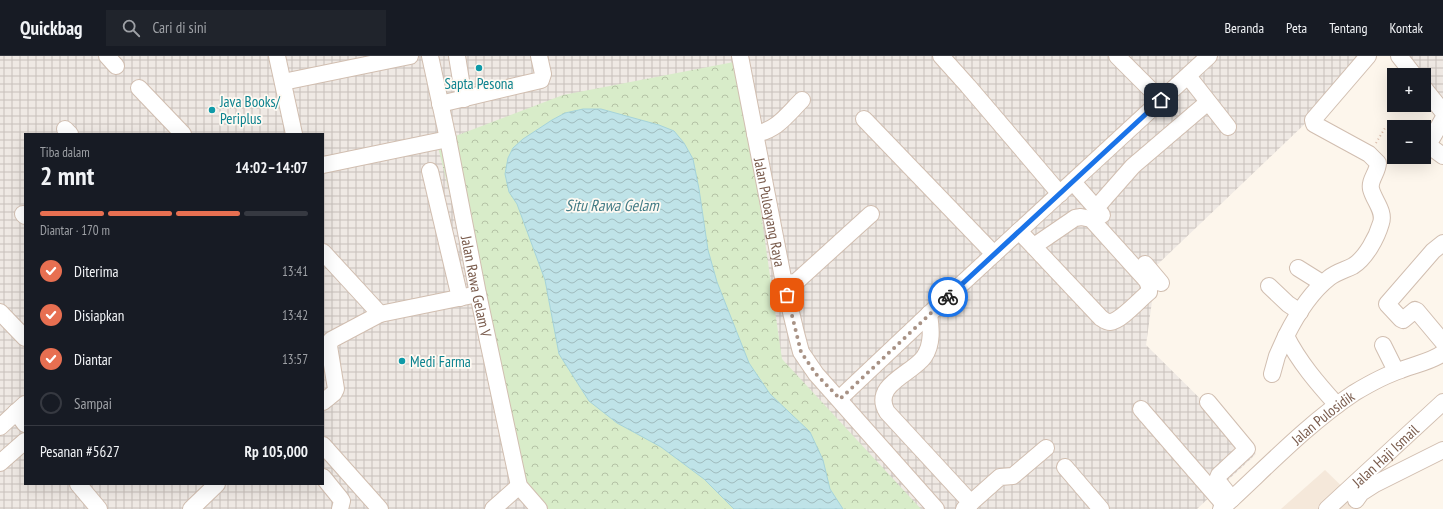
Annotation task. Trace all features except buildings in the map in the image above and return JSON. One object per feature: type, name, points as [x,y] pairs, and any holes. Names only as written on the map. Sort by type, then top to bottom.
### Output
[{"type":"street","points":[[277,56],[294,133]]},
{"type":"street","points":[[283,82],[410,56]]},
{"type":"street","name":"Jalan Rawa Gelam V","points":[[430,56],[448,139],[478,294],[520,486],[539,509]]},
{"type":"street","points":[[457,56],[464,99]]},
{"type":"street","points":[[440,104],[541,80],[543,74],[539,56]]},
{"type":"street","name":"Jalan Puloayang Raya","points":[[740,56],[784,283],[801,352],[816,374],[840,399],[936,509]]},
{"type":"street","points":[[941,56],[1060,194]]},
{"type":"street","points":[[1117,56],[1161,100]]},
{"type":"street","points":[[840,399],[929,314],[1209,56]]},
{"type":"street","points":[[1272,374],[1277,356],[1286,336],[1300,312],[1322,284],[1330,277],[1354,265],[1365,255],[1381,225],[1382,214],[1371,187],[1378,163],[1369,154],[1314,124],[1313,120],[1368,56]]},
{"type":"street","points":[[1399,56],[1408,68]]},
{"type":"street","points":[[1188,76],[1228,127]]},
{"type":"street","points":[[139,88],[182,133]]},
{"type":"street","points":[[1431,97],[1443,112]]},
{"type":"street","points":[[755,134],[766,132],[774,128],[802,100]]},
{"type":"street","points":[[1096,208],[1132,166],[1208,102]]},
{"type":"street","points":[[864,119],[994,254]]},
{"type":"street","points":[[1431,137],[1443,119]]},
{"type":"street","points":[[324,165],[448,139]]},
{"type":"street","points":[[1431,148],[1443,156]]},
{"type":"street","points":[[430,171],[460,298]]},
{"type":"street","points":[[1073,182],[1161,283]]},
{"type":"street","points":[[784,283],[796,282],[872,214]]},
{"type":"street","points":[[1019,231],[1105,321],[1109,322],[1118,319],[1149,292],[1147,281],[1091,219],[1081,217],[1075,218],[1034,246]]},
{"type":"street","points":[[1442,354],[1416,310],[1401,320],[1387,304],[1394,298],[1433,251],[1443,243]]},
{"type":"street","points":[[324,253],[380,314]]},
{"type":"street","points":[[1298,268],[1322,284]]},
{"type":"street","points":[[1269,286],[1288,304],[1300,312]]},
{"type":"street","points":[[324,401],[334,393],[336,389],[329,346],[330,340],[380,314],[478,294]]},
{"type":"street","points":[[0,312],[24,337]]},
{"type":"street","points":[[929,314],[931,334],[929,346],[924,357],[884,392],[883,406],[967,506],[1000,477],[1013,476],[1046,448]]},
{"type":"street","points":[[1286,336],[1297,356],[1337,405]]},
{"type":"street","points":[[1382,345],[1396,371]]},
{"type":"street","name":"Jalan Pulosidik","points":[[1226,504],[1310,427],[1355,392],[1396,371],[1442,354]]},
{"type":"street","points":[[1208,402],[1247,449],[1266,467]]},
{"type":"street","name":"Jalan Haji Ismail","points":[[1327,509],[1352,500],[1377,463],[1443,402]]},
{"type":"street","points":[[1141,409],[1226,504]]},
{"type":"street","points":[[0,427],[22,413]]},
{"type":"street","points":[[0,463],[24,442]]},
{"type":"street","points":[[324,446],[380,509]]},
{"type":"street","points":[[1226,504],[1217,480],[1219,475],[1247,449]]},
{"type":"street","points":[[1352,500],[1390,476],[1443,450]]},
{"type":"street","points":[[1377,463],[1390,476]]},
{"type":"street","points":[[1066,467],[1101,509]]},
{"type":"street","points":[[324,478],[342,501],[340,509]]},
{"type":"street","points":[[79,485],[99,509]]},
{"type":"street","points":[[191,509],[216,485]]},
{"type":"street","points":[[493,509],[520,486]]},
{"type":"path","points":[[1369,154],[1385,128]]},
{"type":"shaded area","points":[[0,56],[1376,56],[1157,265],[1146,345],[1256,454],[1197,509],[0,509]]},
{"type":"shaded area","points":[[1401,56],[1443,56],[1443,103],[1431,90],[1431,68],[1412,68]]},
{"type":"shaded area","points":[[1325,470],[1356,500],[1354,509],[1281,509]]},
{"type":"green space","points":[[739,61],[782,359],[921,509],[545,509],[522,483],[437,143],[563,95]]},
{"type":"water","name":"Situ Rawa Gelam","points":[[583,109],[601,109],[659,125],[674,131],[684,143],[693,159],[708,250],[717,282],[749,363],[770,394],[810,432],[823,460],[830,489],[843,509],[734,509],[704,479],[661,447],[617,423],[589,401],[559,354],[545,280],[517,204],[509,192],[505,174],[508,158],[513,148],[523,139],[565,113]]},
{"type":"way so far","points":[[787,295],[801,352],[816,374],[840,399],[948,297]]},
{"type":"place","name":"Sapta Pesona","points":[[479,68]]},
{"type":"place","name":"Java Books/ Periplus","points":[[212,110]]},
{"type":"place","name":"Medi Farma","points":[[402,361]]},
{"type":"route","points":[[948,297],[1161,100]]}]
